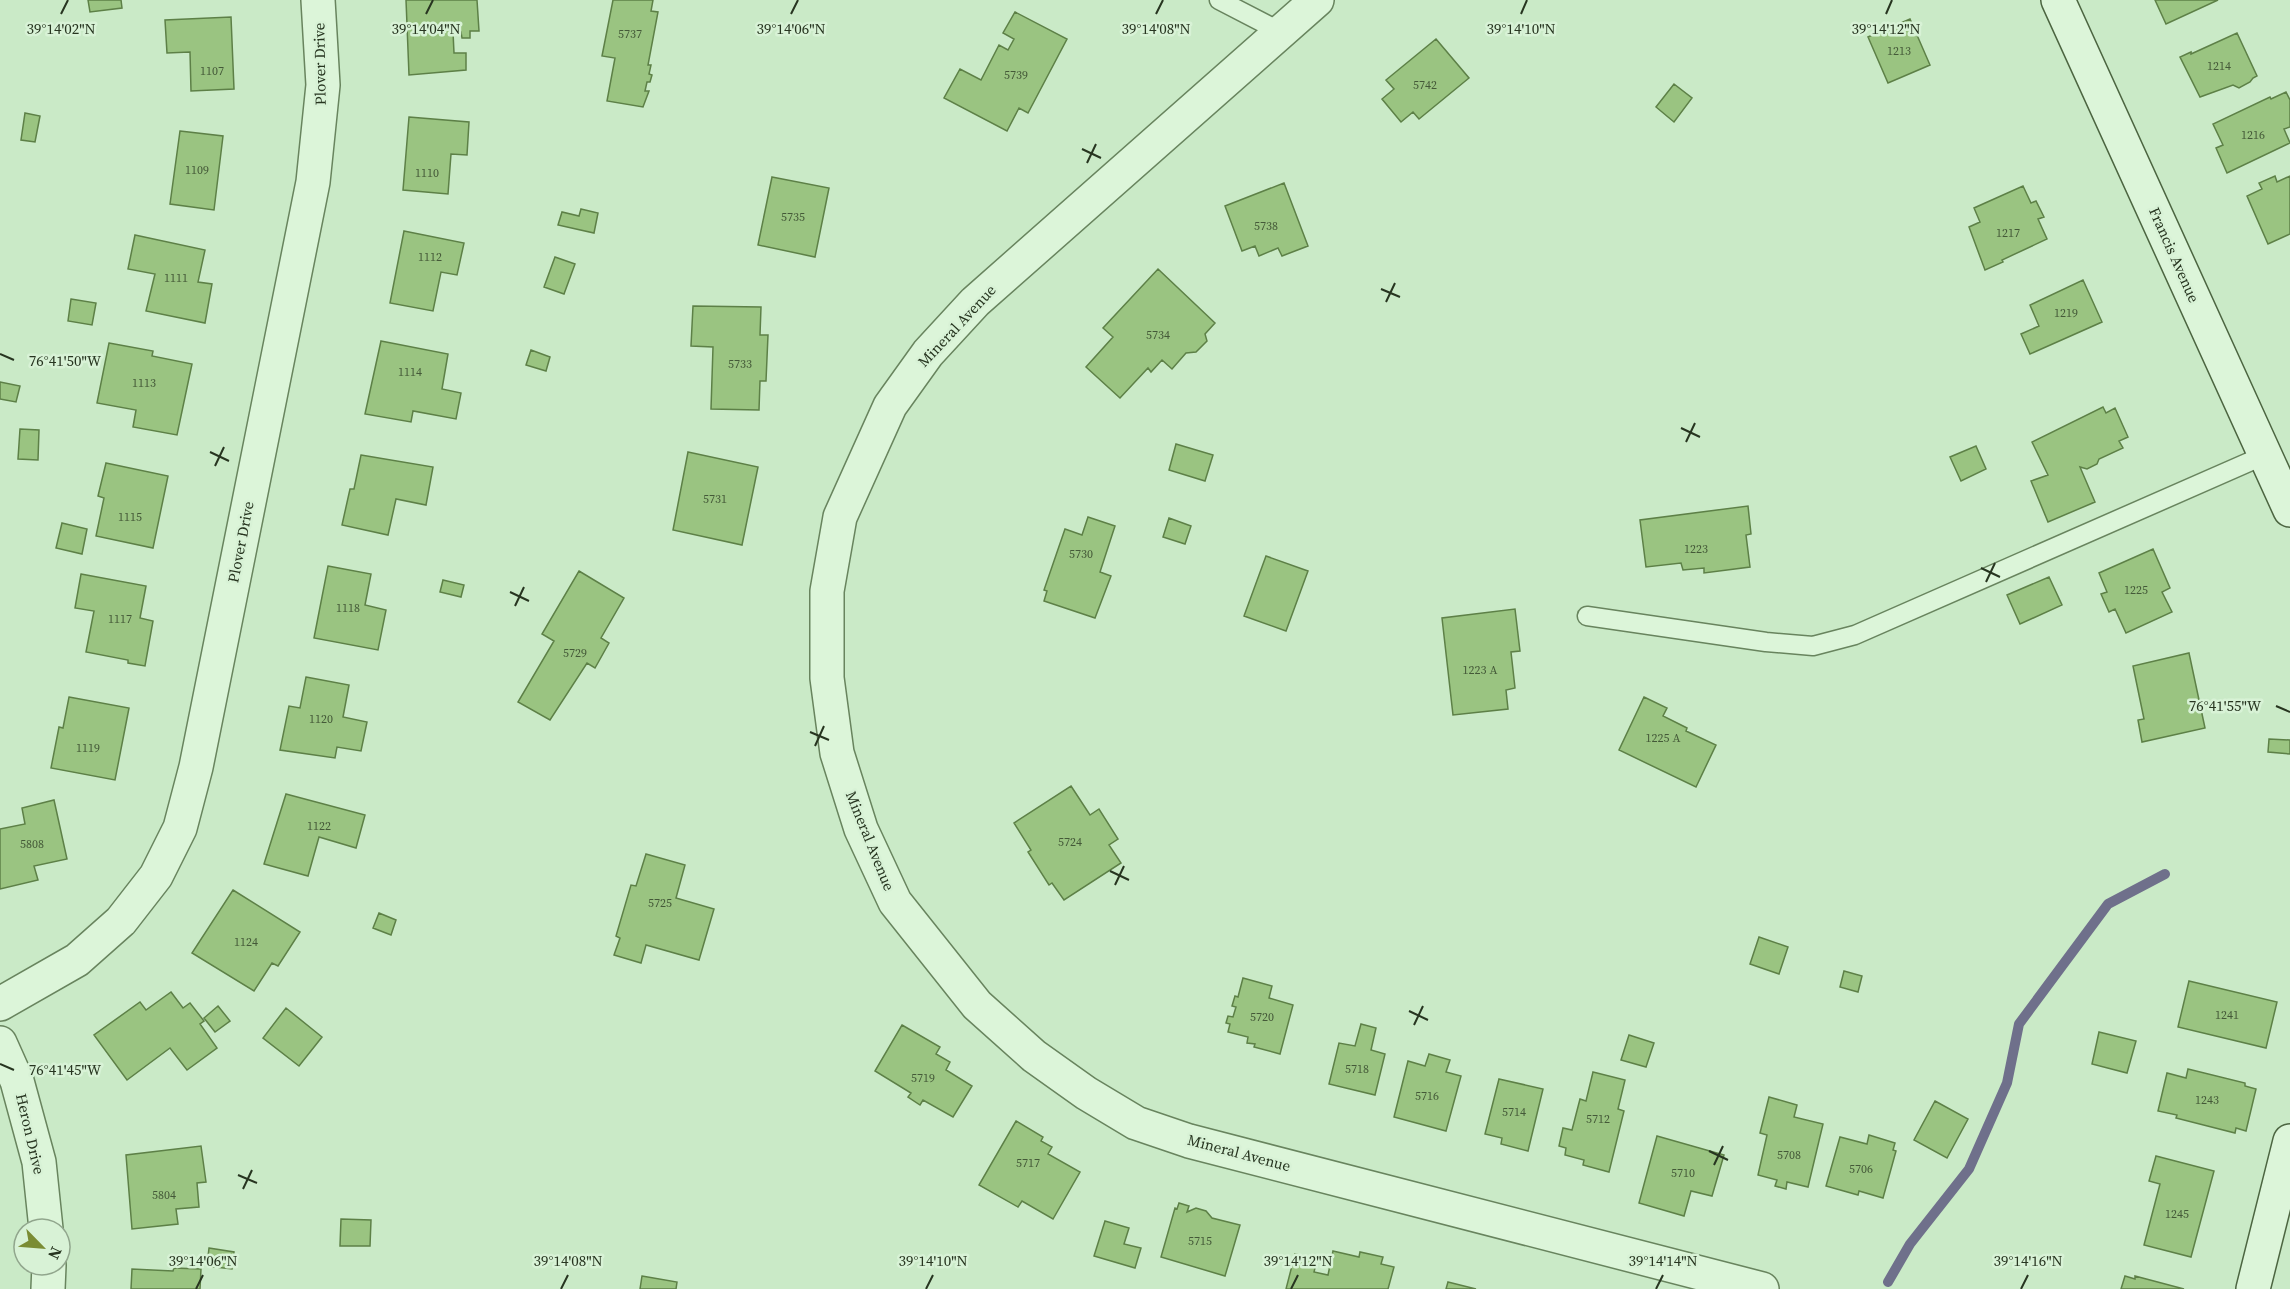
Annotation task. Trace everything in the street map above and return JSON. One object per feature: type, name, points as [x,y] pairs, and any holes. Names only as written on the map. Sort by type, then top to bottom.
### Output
[{"type":"street","name":"Plover Drive","points":[[0,1004],[77,960],[121,921],[156,876],[180,828],[196,767],[313,182],[323,85],[318,0]]},
{"type":"street","name":"Mineral Avenue","points":[[1317,0],[975,302],[928,353],[890,406],[840,517],[827,591],[827,678],[837,753],[861,829],[895,902],[977,1005],[1034,1056],[1086,1093],[1136,1123],[1189,1141],[1762,1289]]},
{"type":"street","name":"Francis Avenue","points":[[2058,0],[2290,510]]},
{"type":"street","name":"Heron Drive","points":[[0,1043],[17,1082],[39,1162],[45,1217]]},
{"type":"street","points":[[2253,1289],[2290,1141]]},
{"type":"lane","points":[[1219,0],[1281,32]]},
{"type":"lane","points":[[1587,616],[1766,642],[1813,646],[1855,635],[2265,455]]},
{"type":"building","points":[[88,0],[121,0],[122,8],[90,12]]},
{"type":"building","points":[[406,0],[477,0],[479,31],[470,31],[470,38],[462,38],[461,32],[453,32],[454,53],[466,53],[466,70],[409,75]]},
{"type":"building","points":[[613,0],[653,0],[651,11],[658,12],[648,65],[651,65],[649,74],[652,75],[650,82],[647,82],[645,91],[649,91],[643,107],[607,101],[615,58],[602,56]]},
{"type":"building","points":[[2155,0],[2218,0],[2166,24]]},
{"type":"building","points":[[1015,12],[1067,39],[1028,113],[1019,108],[1007,131],[944,98],[960,69],[981,80],[999,45],[1008,50],[1014,39],[1003,33]]},
{"type":"building","points":[[231,17],[234,89],[191,91],[190,52],[167,53],[165,20]]},
{"type":"building","points":[[1910,19],[1930,65],[1888,83],[1868,37]]},
{"type":"building","points":[[2237,33],[2257,76],[2239,88],[2233,85],[2200,97],[2180,57]]},
{"type":"building","points":[[1436,39],[1469,78],[1419,119],[1413,112],[1401,122],[1382,99],[1394,89],[1386,80]]},
{"type":"building","points":[[1674,84],[1692,98],[1674,122],[1656,107]]},
{"type":"building","points":[[2286,92],[2290,100],[2290,127],[2284,129],[2290,143],[2227,173],[2216,148],[2223,145],[2213,124],[2270,97],[2271,99]]},
{"type":"building","points":[[25,113],[40,116],[35,142],[21,140]]},
{"type":"building","points":[[409,117],[469,122],[467,155],[451,154],[448,194],[403,190]]},
{"type":"building","points":[[180,131],[223,136],[214,210],[170,204]]},
{"type":"building","points":[[2275,176],[2277,182],[2290,176],[2290,234],[2268,244],[2247,196],[2262,189],[2259,183]]},
{"type":"building","points":[[772,177],[829,188],[815,257],[758,245]]},
{"type":"building","points":[[1284,183],[1308,246],[1282,256],[1278,248],[1259,256],[1255,246],[1242,251],[1225,206]]},
{"type":"building","points":[[2023,186],[2031,203],[2036,201],[2044,217],[2038,219],[2047,239],[1985,270],[1969,227],[1980,222],[1974,208]]},
{"type":"building","points":[[581,209],[598,213],[594,233],[558,225],[562,212],[579,216]]},
{"type":"building","points":[[404,231],[464,243],[457,275],[441,272],[433,311],[390,303]]},
{"type":"building","points":[[135,235],[205,250],[198,282],[212,284],[205,323],[146,311],[155,274],[128,269]]},
{"type":"building","points":[[555,257],[575,264],[564,294],[544,287]]},
{"type":"building","points":[[1158,269],[1215,323],[1205,334],[1207,341],[1196,352],[1186,353],[1172,369],[1162,360],[1151,372],[1148,368],[1120,398],[1086,367],[1113,337],[1103,328]]},
{"type":"building","points":[[2083,280],[2102,322],[2030,354],[2021,334],[2039,326],[2030,305]]},
{"type":"building","points":[[71,299],[96,303],[92,325],[68,321]]},
{"type":"building","points":[[693,306],[761,307],[760,335],[768,335],[766,381],[760,381],[759,410],[711,409],[713,347],[691,346]]},
{"type":"building","points":[[381,341],[448,354],[442,389],[461,393],[456,419],[413,411],[411,422],[365,414]]},
{"type":"building","points":[[109,343],[153,351],[152,356],[192,364],[177,435],[133,427],[136,410],[97,403]]},
{"type":"building","points":[[531,350],[550,357],[546,371],[526,365]]},
{"type":"building","points":[[0,382],[20,386],[16,402],[0,399]]},
{"type":"building","points":[[2103,407],[2106,413],[2115,408],[2128,437],[2119,441],[2123,448],[2099,459],[2097,464],[2087,469],[2080,467],[2095,502],[2048,522],[2031,481],[2048,475],[2032,442]]},
{"type":"building","points":[[20,429],[39,430],[38,460],[18,459]]},
{"type":"building","points":[[1176,444],[1213,455],[1205,481],[1169,470]]},
{"type":"building","points":[[1976,446],[1986,469],[1961,481],[1950,457]]},
{"type":"building","points":[[688,452],[758,467],[742,545],[673,530]]},
{"type":"building","points":[[361,455],[433,467],[426,505],[396,499],[388,535],[342,525],[350,489],[354,489]]},
{"type":"building","points":[[106,463],[168,476],[153,548],[96,536],[104,498],[98,496]]},
{"type":"building","points":[[1748,506],[1751,534],[1746,535],[1750,567],[1704,573],[1704,568],[1683,570],[1681,563],[1646,567],[1640,520]]},
{"type":"building","points":[[1088,517],[1115,526],[1100,572],[1111,576],[1095,618],[1044,601],[1047,591],[1044,590],[1065,529],[1082,535]]},
{"type":"building","points":[[1169,518],[1191,526],[1185,544],[1163,537]]},
{"type":"building","points":[[62,523],[87,529],[82,554],[56,548]]},
{"type":"building","points":[[2153,549],[2170,588],[2162,592],[2172,612],[2126,633],[2115,609],[2109,612],[2101,594],[2107,592],[2099,573]]},
{"type":"building","points":[[1266,556],[1308,571],[1286,631],[1244,616]]},
{"type":"building","points":[[328,566],[371,574],[365,605],[386,610],[378,650],[314,638]]},
{"type":"building","points":[[579,571],[624,598],[601,638],[609,643],[595,668],[587,663],[550,720],[518,702],[554,641],[542,634]]},
{"type":"building","points":[[81,574],[146,586],[140,618],[153,621],[145,666],[128,663],[128,660],[86,652],[94,611],[75,608]]},
{"type":"building","points":[[2049,577],[2062,605],[2020,624],[2007,595]]},
{"type":"building","points":[[443,580],[464,585],[461,597],[440,592]]},
{"type":"building","points":[[1515,609],[1520,651],[1511,652],[1515,688],[1506,690],[1508,709],[1453,715],[1442,618]]},
{"type":"building","points":[[2189,653],[2205,728],[2142,742],[2138,720],[2144,719],[2133,666]]},
{"type":"building","points":[[306,677],[349,685],[343,717],[367,722],[361,751],[337,747],[335,758],[280,750],[289,706],[300,708]]},
{"type":"building","points":[[69,697],[129,708],[115,780],[51,768],[59,727],[63,728]]},
{"type":"building","points":[[1644,697],[1667,708],[1663,716],[1687,728],[1686,731],[1716,745],[1696,787],[1619,750]]},
{"type":"building","points":[[2269,739],[2290,740],[2290,754],[2268,752]]},
{"type":"building","points":[[1071,786],[1090,815],[1099,809],[1118,839],[1109,845],[1121,863],[1064,900],[1052,883],[1049,885],[1028,852],[1031,850],[1014,823]]},
{"type":"building","points":[[286,794],[365,815],[356,848],[319,837],[308,876],[264,864]]},
{"type":"building","points":[[54,800],[67,859],[34,866],[38,880],[0,889],[0,829],[25,824],[22,808]]},
{"type":"building","points":[[646,854],[685,865],[676,898],[714,909],[699,960],[646,945],[641,963],[614,955],[620,938],[616,936],[631,885],[636,886]]},
{"type":"building","points":[[233,890],[300,932],[278,966],[272,963],[254,991],[192,953]]},
{"type":"building","points":[[379,913],[396,920],[391,935],[373,928]]},
{"type":"building","points":[[1759,937],[1788,947],[1779,974],[1750,964]]},
{"type":"building","points":[[1844,971],[1862,976],[1858,992],[1840,987]]},
{"type":"building","points":[[1243,978],[1272,986],[1269,998],[1293,1005],[1280,1054],[1254,1047],[1255,1044],[1247,1043],[1248,1037],[1228,1032],[1230,1024],[1226,1023],[1228,1016],[1233,1017],[1236,1007],[1232,1006],[1235,996],[1238,997]]},
{"type":"building","points":[[2189,981],[2277,1002],[2266,1048],[2178,1027]]},
{"type":"building","points":[[171,992],[183,1008],[190,1003],[204,1021],[200,1024],[217,1048],[187,1070],[170,1048],[127,1080],[94,1035],[140,1002],[146,1010]]},
{"type":"building","points":[[218,1006],[230,1021],[215,1032],[204,1018]]},
{"type":"building","points":[[286,1008],[322,1037],[299,1066],[263,1038]]},
{"type":"building","points":[[1361,1024],[1376,1028],[1371,1050],[1385,1054],[1375,1095],[1329,1084],[1339,1043],[1355,1046]]},
{"type":"building","points":[[902,1025],[940,1047],[936,1054],[950,1062],[946,1070],[972,1086],[953,1117],[923,1100],[920,1105],[908,1097],[911,1093],[875,1071]]},
{"type":"building","points":[[2099,1032],[2136,1041],[2127,1073],[2092,1064]]},
{"type":"building","points":[[1629,1035],[1654,1043],[1646,1067],[1621,1060]]},
{"type":"building","points":[[1429,1054],[1450,1060],[1446,1072],[1461,1076],[1446,1131],[1394,1117],[1408,1061],[1425,1066]]},
{"type":"building","points":[[2188,1069],[2245,1083],[2245,1086],[2256,1089],[2246,1131],[2236,1128],[2235,1133],[2158,1111],[2167,1073],[2186,1078]]},
{"type":"building","points":[[1593,1072],[1625,1080],[1618,1109],[1624,1111],[1609,1172],[1583,1165],[1584,1160],[1565,1155],[1566,1148],[1559,1146],[1563,1128],[1572,1130],[1580,1099],[1586,1101]]},
{"type":"building","points":[[1499,1079],[1543,1089],[1528,1151],[1501,1144],[1502,1138],[1485,1134]]},
{"type":"building","points":[[1769,1097],[1797,1105],[1794,1117],[1823,1124],[1808,1187],[1787,1182],[1786,1189],[1775,1186],[1777,1180],[1758,1175],[1767,1135],[1760,1133]]},
{"type":"building","points":[[1935,1101],[1968,1119],[1947,1158],[1914,1140]]},
{"type":"building","points":[[1016,1121],[1043,1137],[1041,1141],[1052,1147],[1048,1154],[1080,1172],[1053,1219],[1022,1201],[1018,1207],[979,1185]]},
{"type":"building","points":[[1869,1135],[1895,1143],[1893,1150],[1896,1151],[1883,1198],[1859,1191],[1858,1195],[1826,1186],[1840,1137],[1867,1144]]},
{"type":"building","points":[[1657,1136],[1724,1155],[1712,1196],[1691,1191],[1684,1216],[1639,1203]]},
{"type":"building","points":[[201,1146],[206,1182],[197,1183],[199,1207],[176,1209],[178,1224],[132,1229],[126,1155]]},
{"type":"building","points":[[2156,1156],[2214,1171],[2191,1257],[2144,1245],[2160,1184],[2149,1181]]},
{"type":"building","points":[[1179,1203],[1189,1206],[1187,1212],[1196,1208],[1206,1211],[1212,1218],[1240,1225],[1225,1276],[1161,1257],[1175,1208],[1177,1209]]},
{"type":"building","points":[[341,1219],[371,1220],[370,1246],[340,1246]]},
{"type":"building","points":[[1105,1221],[1129,1228],[1124,1244],[1141,1248],[1135,1268],[1094,1256]]},
{"type":"building","points":[[209,1248],[234,1252],[232,1269],[207,1266]]},
{"type":"building","points":[[1333,1251],[1359,1257],[1360,1252],[1383,1257],[1381,1264],[1394,1267],[1388,1289],[1286,1289],[1295,1254],[1317,1260],[1314,1272],[1328,1275]]},
{"type":"building","points":[[174,1268],[201,1269],[200,1289],[131,1289],[132,1269],[173,1271]]},
{"type":"building","points":[[642,1276],[677,1282],[676,1289],[640,1289]]},
{"type":"building","points":[[2125,1276],[2135,1279],[2135,1276],[2184,1289],[2121,1289]]},
{"type":"building","points":[[1448,1282],[1476,1289],[1446,1289]]},
{"type":"waterway","points":[[1888,1282],[1910,1244],[1969,1169],[2007,1083],[2019,1024],[2108,904],[2165,874]]}]
